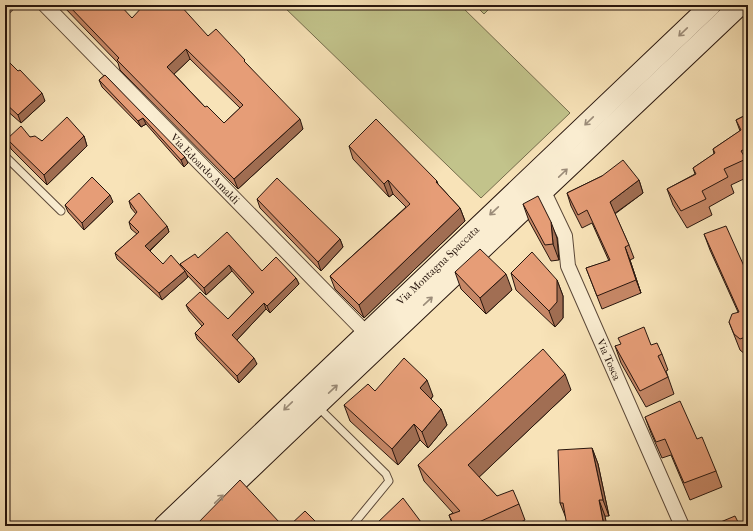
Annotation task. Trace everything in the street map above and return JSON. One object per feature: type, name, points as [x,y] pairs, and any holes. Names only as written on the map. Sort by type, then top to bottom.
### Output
[{"type":"main road","name":"Via Montagna Spaccata","points":[[164,526],[711,5]]},
{"type":"main road","name":"Via Montagna Spaccata","points":[[191,526],[316,405],[544,192],[740,5]]},
{"type":"street","name":"Via Edoardo Amaldi","points":[[45,5],[366,333]]},
{"type":"street","name":"Via Tosca","points":[[544,192],[565,236],[568,266],[682,526]]},
{"type":"lane","points":[[5,156],[60,211]]},
{"type":"lane","points":[[316,405],[386,474],[389,482],[352,526]]},
{"type":"green space","points":[[282,5],[460,5],[570,113],[481,198]]},
{"type":"green space","points":[[475,5],[493,5],[484,14]]},
{"type":"building","points":[[68,5],[110,5],[113,7],[120,5],[132,18],[144,5],[180,5],[208,36],[216,29],[245,60],[244,61],[300,119],[234,179],[117,60],[119,58]],"holes":[[[186,49],[243,105],[224,123],[207,106],[205,107],[167,67]]]},
{"type":"building","points":[[5,58],[18,71],[20,70],[42,93],[18,115],[5,103]]},
{"type":"building","points":[[105,75],[185,157],[181,160],[143,118],[138,121],[99,80]]},
{"type":"building","points":[[748,96],[748,103],[745,98]]},
{"type":"building","points":[[748,114],[748,147],[741,151],[746,159],[724,169],[728,177],[702,191],[706,199],[681,211],[667,189],[696,174],[693,168],[715,153],[713,149],[741,130],[736,120]]},
{"type":"building","points":[[67,117],[84,136],[44,175],[7,139],[21,126],[30,137],[35,136],[42,141]]},
{"type":"building","points":[[376,119],[437,181],[436,182],[460,208],[359,305],[330,276],[410,204],[388,180],[384,184],[349,146]]},
{"type":"building","points":[[623,160],[639,180],[610,202],[629,245],[625,247],[636,280],[597,296],[586,268],[610,260],[587,210],[578,215],[567,193],[602,176]]},
{"type":"building","points":[[92,177],[110,195],[82,223],[65,205]]},
{"type":"building","points":[[277,178],[340,239],[318,262],[257,199]]},
{"type":"building","points":[[139,193],[167,226],[145,246],[163,264],[171,255],[185,271],[159,293],[115,253],[139,232],[129,222],[137,212],[129,201]]},
{"type":"building","points":[[538,196],[551,222],[553,244],[545,245],[523,204]]},
{"type":"building","points":[[726,226],[748,275],[748,336],[740,339],[734,334],[729,322],[732,314],[739,312],[704,234]]},
{"type":"building","points":[[227,232],[262,271],[276,257],[296,278],[267,306],[264,303],[232,335],[254,358],[237,376],[195,333],[204,324],[186,305],[200,292],[228,319],[254,292],[229,265],[204,288],[180,264],[195,254],[198,258]]},
{"type":"building","points":[[480,249],[506,274],[480,298],[455,272]]},
{"type":"building","points":[[532,252],[557,280],[557,302],[549,311],[511,273]]},
{"type":"building","points":[[644,327],[651,345],[657,343],[662,354],[658,356],[668,377],[640,391],[615,346],[621,344],[618,338]]},
{"type":"building","points":[[543,349],[565,374],[468,465],[497,496],[513,490],[519,504],[470,526],[454,526],[449,515],[460,511],[418,465]]},
{"type":"building","points":[[404,358],[427,380],[420,388],[441,409],[422,432],[414,424],[392,449],[344,405],[368,384],[375,391]]},
{"type":"building","points":[[680,401],[697,439],[702,437],[716,471],[684,483],[665,439],[656,442],[645,417]]},
{"type":"building","points":[[592,448],[603,500],[599,500],[604,526],[567,526],[563,503],[560,503],[558,450]]},
{"type":"building","points":[[240,480],[280,523],[277,526],[195,526]]},
{"type":"building","points":[[403,498],[424,526],[374,526]]},
{"type":"building","points":[[305,511],[317,523],[314,526],[289,526]]},
{"type":"building","points":[[735,516],[740,526],[711,526]]}]
